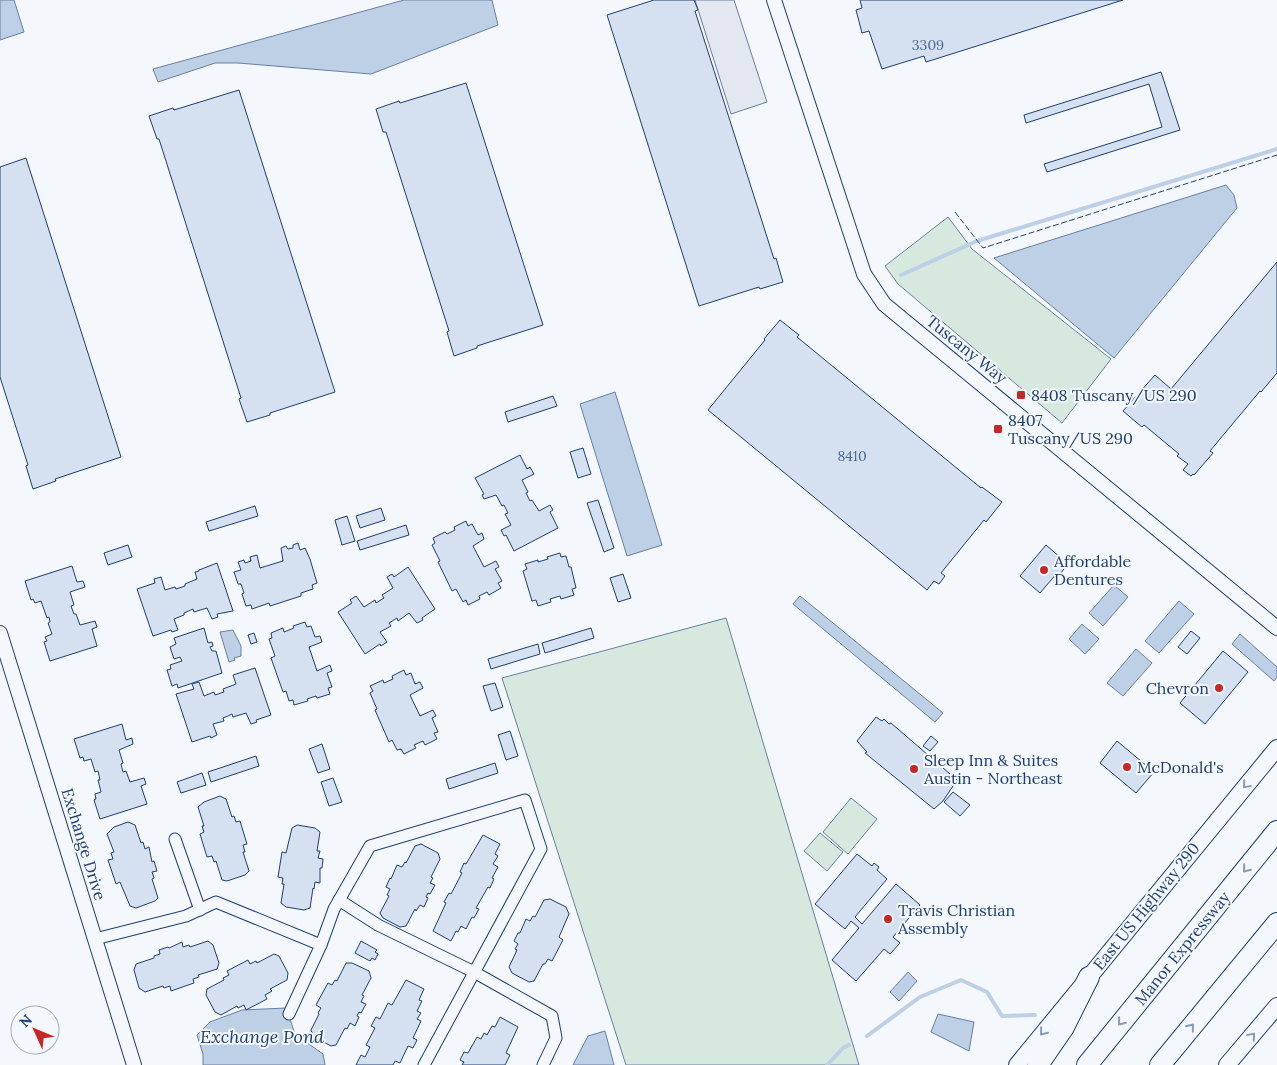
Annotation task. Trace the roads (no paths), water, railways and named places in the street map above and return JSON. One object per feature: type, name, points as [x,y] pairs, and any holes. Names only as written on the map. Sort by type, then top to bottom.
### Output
[{"type":"highway","name":"Manor Expressway","points":[[1087,1065],[1277,831]]},
{"type":"highway","points":[[1160,1065],[1277,923]]},
{"type":"highway","points":[[1038,1065],[1064,1027],[1089,976]]},
{"type":"main road","name":"East US Highway 290","points":[[1016,1065],[1275,751]]},
{"type":"main road","points":[[1227,1065],[1277,1006]]},
{"type":"street","name":"Tuscany Way","points":[[774,0],[864,274],[884,304],[1277,628]]},
{"type":"street","name":"Exchange Drive","points":[[0,633],[134,1065]]},
{"type":"street","points":[[289,1014],[321,945],[339,900],[370,846],[525,800],[541,849],[424,1065]]},
{"type":"street","points":[[175,839],[200,910]]},
{"type":"street","points":[[339,900],[378,925],[474,972],[552,1016],[556,1038],[543,1065]]},
{"type":"street","points":[[95,939],[186,916],[216,902],[321,945]]},
{"type":"water","points":[[0,0],[14,0],[24,32],[0,40]]},
{"type":"water","points":[[404,0],[492,0],[498,25],[371,74],[238,63],[215,63],[158,82],[153,69]]},
{"type":"water","points":[[1226,185],[1234,195],[1237,208],[1114,358],[994,258]]},
{"type":"water","points":[[615,392],[662,545],[627,556],[580,404]]},
{"type":"water","points":[[1114,585],[1128,597],[1103,626],[1089,613]]},
{"type":"water","points":[[800,596],[943,713],[935,722],[793,604]]},
{"type":"water","points":[[1179,601],[1194,614],[1159,653],[1145,641]]},
{"type":"water","points":[[1082,624],[1099,639],[1085,654],[1069,639]]},
{"type":"water","points":[[233,630],[241,646],[241,656],[229,662],[220,632]]},
{"type":"water","points":[[1240,634],[1277,667],[1277,677],[1274,681],[1232,644]]},
{"type":"water","points":[[1136,649],[1152,663],[1123,696],[1107,683]]},
{"type":"water","points":[[908,972],[917,981],[899,1001],[890,992]]},
{"type":"water","name":"Exchange Pond","points":[[286,1008],[295,1034],[323,1054],[325,1065],[203,1065],[203,1054],[197,1035],[210,1022],[242,1010]]},
{"type":"water","points":[[938,1014],[974,1022],[969,1051],[931,1032]]},
{"type":"water","points":[[605,1031],[614,1065],[573,1065],[588,1036]]},
{"type":"waterway","points":[[901,275],[977,241],[1277,149]]},
{"type":"waterway","points":[[867,1036],[920,997],[961,980],[987,992],[1002,1016],[1035,1015]]},
{"type":"waterway","points":[[827,1065],[843,1048],[849,1045]]},
{"type":"place","name":"8408 Tuscany/US 290","points":[[1021,395]]},
{"type":"place","name":"8407 Tuscany/US 290","points":[[998,429]]},
{"type":"place","name":"Affordable Dentures","points":[[1044,570]]},
{"type":"place","name":"Chevron","points":[[1219,688]]},
{"type":"place","name":"McDonald's","points":[[1127,767]]},
{"type":"place","name":"Sleep Inn & Suites Austin - Northeast","points":[[914,769]]},
{"type":"place","name":"Travis Christian Assembly","points":[[888,919]]}]
